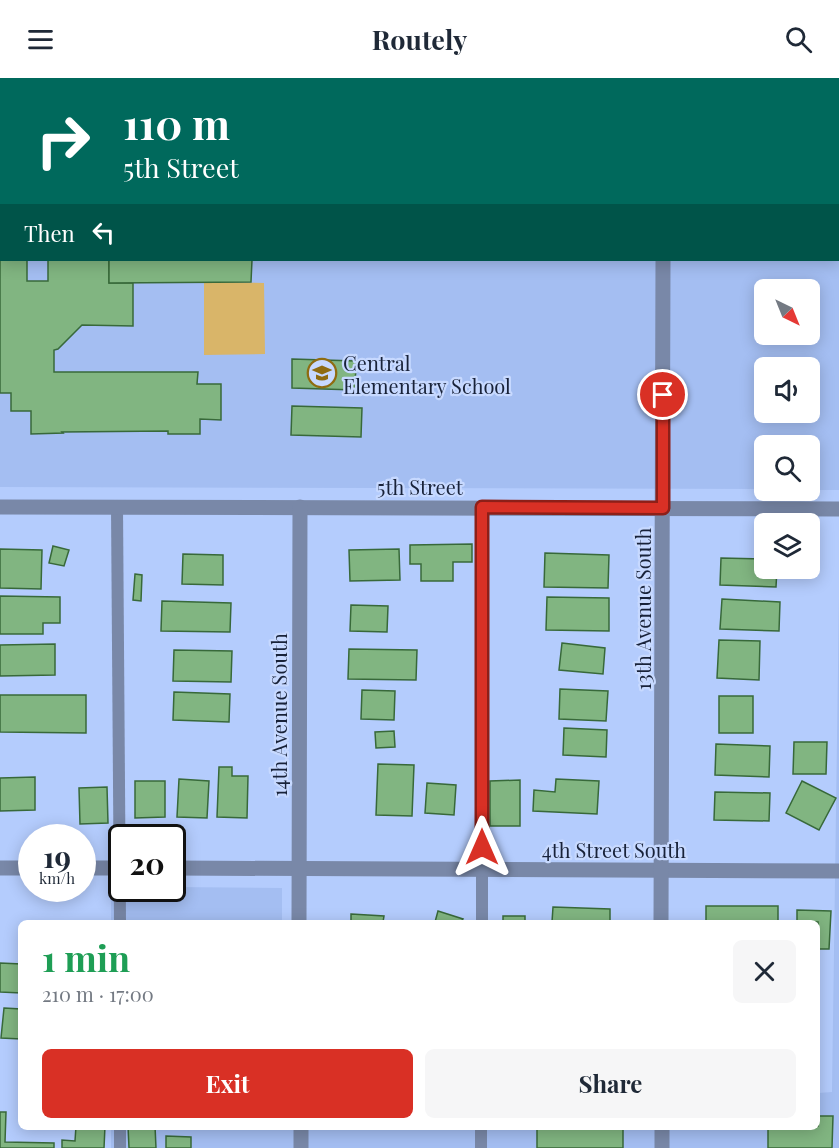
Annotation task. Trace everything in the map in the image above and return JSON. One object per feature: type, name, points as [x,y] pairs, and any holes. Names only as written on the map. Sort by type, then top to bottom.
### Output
[{"type":"street","name":"13th Avenue South","points":[[661,920],[663,261]]},
{"type":"street","name":"5th Street","points":[[0,507],[839,509]]},
{"type":"street","name":"14th Avenue South","points":[[299,920],[300,507]]},
{"type":"street","points":[[0,868],[18,868]]},
{"type":"street","name":"4th Street South","points":[[186,868],[839,871]]},
{"type":"street","points":[[301,1130],[301,1148]]},
{"type":"street","points":[[662,1130],[662,1148]]},
{"type":"lane","points":[[117,507],[121,824]]},
{"type":"lane","points":[[482,507],[482,920]]},
{"type":"lane","points":[[120,902],[120,920]]},
{"type":"lane","points":[[120,1130],[120,1148]]},
{"type":"lane","points":[[481,1130],[481,1148]]},
{"type":"shaded area","name":"Central Elementary School","points":[[0,261],[839,261],[839,490],[820,490],[820,435],[754,435],[754,489],[0,487]]},
{"type":"shaded area","points":[[204,282],[264,283],[265,354],[204,355]]},
{"type":"shaded area","points":[[839,598],[839,1148],[111,1148],[111,1130],[820,1130],[820,1093],[832,1092]]},
{"type":"shaded area","points":[[186,887],[282,888],[282,920],[111,920],[111,902],[186,902]]},
{"type":"building","points":[[0,261],[27,261],[27,281],[48,281],[48,261],[109,261],[109,283],[133,283],[133,326],[82,325],[58,349],[54,350],[54,372],[198,372],[197,384],[221,384],[221,420],[200,419],[200,434],[168,434],[168,431],[31,434],[31,411],[11,411],[11,393],[0,393]]},
{"type":"building","points":[[109,261],[252,261],[251,282],[109,283]]},
{"type":"building","points":[[292,359],[356,361],[355,390],[292,388]]},
{"type":"building","points":[[292,406],[362,408],[361,437],[291,435]]},
{"type":"building","points":[[472,544],[472,562],[453,562],[453,581],[421,581],[421,564],[410,564],[410,545]]},
{"type":"building","points":[[53,546],[69,550],[64,566],[49,563]]},
{"type":"building","points":[[0,549],[42,550],[41,589],[0,588]]},
{"type":"building","points":[[399,549],[400,580],[350,581],[349,550]]},
{"type":"building","points":[[545,553],[609,555],[608,588],[544,587]]},
{"type":"building","points":[[183,554],[223,555],[223,585],[182,584]]},
{"type":"building","points":[[721,558],[754,559],[754,579],[776,579],[776,587],[720,585]]},
{"type":"building","points":[[135,574],[142,575],[141,601],[133,600]]},
{"type":"building","points":[[0,596],[60,597],[60,623],[43,623],[43,634],[0,634]]},
{"type":"building","points":[[547,597],[609,598],[609,631],[546,630]]},
{"type":"building","points":[[722,599],[780,602],[779,631],[720,629]]},
{"type":"building","points":[[162,601],[231,603],[230,632],[161,631]]},
{"type":"building","points":[[351,605],[388,606],[387,632],[350,631]]},
{"type":"building","points":[[719,640],[760,641],[759,680],[717,678]]},
{"type":"building","points":[[562,643],[605,648],[603,674],[559,670]]},
{"type":"building","points":[[55,644],[55,675],[0,676],[0,645]]},
{"type":"building","points":[[349,649],[417,650],[416,680],[348,679]]},
{"type":"building","points":[[174,650],[232,651],[231,682],[173,681]]},
{"type":"building","points":[[560,689],[608,691],[606,721],[559,719]]},
{"type":"building","points":[[362,690],[395,691],[394,720],[361,719]]},
{"type":"building","points":[[174,692],[230,694],[229,722],[173,720]]},
{"type":"building","points":[[0,695],[86,695],[86,733],[0,732]]},
{"type":"building","points":[[719,696],[753,696],[753,733],[719,733]]},
{"type":"building","points":[[564,728],[607,730],[606,757],[563,755]]},
{"type":"building","points":[[394,731],[395,747],[376,748],[375,732]]},
{"type":"building","points":[[794,742],[827,742],[826,774],[793,774]]},
{"type":"building","points":[[716,744],[770,746],[769,777],[715,775]]},
{"type":"building","points":[[378,764],[414,765],[412,816],[376,815]]},
{"type":"building","points":[[219,767],[232,767],[232,776],[248,776],[247,818],[217,817]]},
{"type":"building","points":[[35,777],[35,810],[0,811],[0,778]]},
{"type":"building","points":[[179,779],[209,781],[207,818],[177,817]]},
{"type":"building","points":[[556,779],[599,781],[597,814],[533,811],[534,790],[555,792]]},
{"type":"building","points":[[520,780],[520,826],[490,826],[490,781]]},
{"type":"building","points":[[135,781],[165,781],[165,817],[135,818]]},
{"type":"building","points":[[802,781],[836,798],[819,830],[786,813]]},
{"type":"building","points":[[427,783],[456,785],[454,815],[425,813]]},
{"type":"building","points":[[107,787],[108,823],[80,824],[79,788]]},
{"type":"building","points":[[715,792],[770,793],[769,821],[714,820]]},
{"type":"building","points":[[706,906],[778,906],[778,920],[706,920]]},
{"type":"building","points":[[553,907],[610,909],[610,920],[552,920]]},
{"type":"building","points":[[797,910],[831,911],[829,949],[820,949],[820,920],[797,920]]},
{"type":"building","points":[[438,911],[463,919],[462,920],[436,920]]},
{"type":"building","points":[[351,914],[384,916],[383,920],[351,920]]},
{"type":"building","points":[[503,916],[525,916],[525,920],[503,920]]},
{"type":"building","points":[[0,963],[18,964],[18,993],[0,992]]},
{"type":"building","points":[[4,1008],[18,1009],[18,1039],[1,1038]]},
{"type":"building","points":[[0,1112],[6,1112],[5,1142],[54,1143],[54,1148],[0,1148]]},
{"type":"building","points":[[820,1116],[833,1116],[832,1148],[768,1148],[768,1130],[820,1130]]},
{"type":"building","points":[[76,1130],[105,1130],[104,1148],[62,1148],[62,1140],[75,1141]]},
{"type":"building","points":[[128,1130],[155,1130],[156,1148],[129,1148]]},
{"type":"building","points":[[537,1130],[623,1130],[623,1148],[537,1148]]},
{"type":"building","points":[[166,1136],[191,1137],[191,1148],[166,1148]]},
{"type":"place","name":"Central Elementary School","points":[[322,373]]},
{"type":"route","points":[[482,847],[482,507],[663,508],[663,395]]}]
